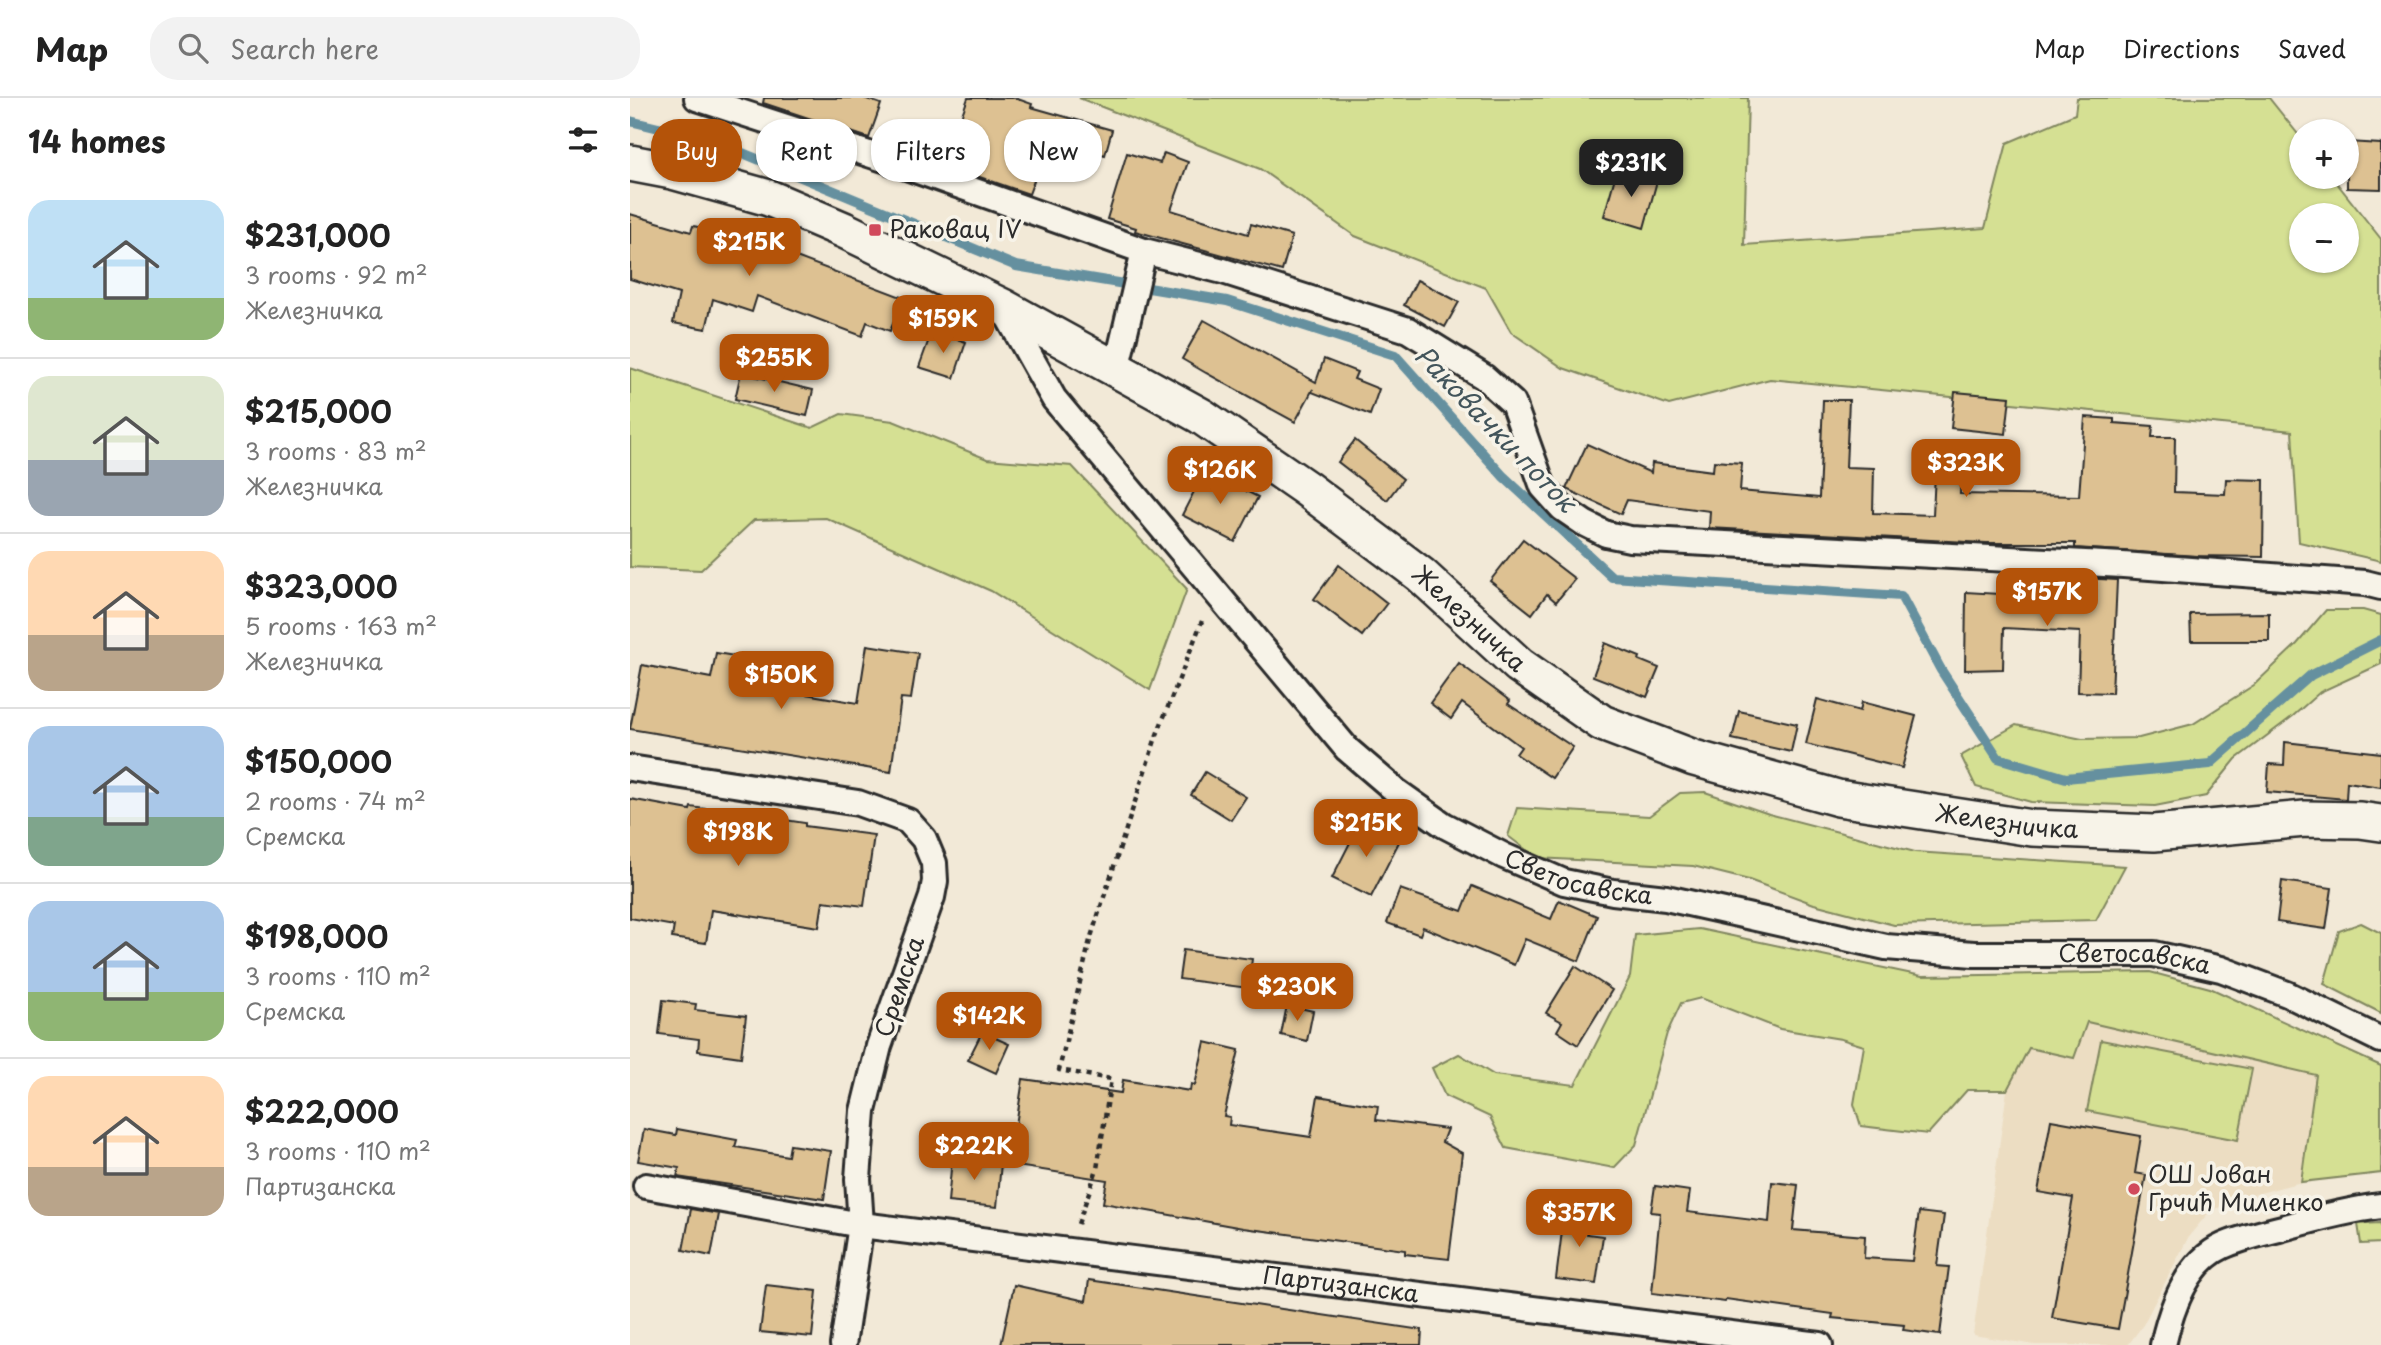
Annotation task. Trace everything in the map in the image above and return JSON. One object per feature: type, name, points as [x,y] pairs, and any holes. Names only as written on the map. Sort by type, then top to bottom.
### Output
[{"type":"street","points":[[697,98],[887,160],[1144,251],[1223,271],[1408,330],[1473,370],[1513,403],[1544,487],[1562,508],[1606,534],[1644,540],[2136,566],[2365,583],[2381,587]]},
{"type":"street","name":"Железничка","points":[[630,163],[672,171],[769,198],[844,230],[1003,307],[1201,416],[1307,489],[1421,575],[1519,665],[1602,723],[1694,758],[1838,798],[2032,828],[2154,833],[2305,819],[2381,823]]},
{"type":"street","points":[[1116,370],[1144,251]]},
{"type":"street","name":"Светосавска","points":[[1003,307],[1054,399],[1347,749],[1396,791],[1444,825],[1504,856],[1564,882],[1613,892],[1666,898],[1886,947],[1974,954],[2154,954],[2221,969],[2274,989],[2381,1040]]},
{"type":"street","name":"Сремска","points":[[630,768],[858,803],[908,821],[924,839],[934,863],[935,881],[879,1046],[863,1111],[858,1178],[861,1225],[843,1345]]},
{"type":"street","points":[[646,1186],[861,1225]]},
{"type":"street","points":[[2164,1345],[2178,1296],[2202,1261],[2221,1247],[2343,1211],[2381,1206]]},
{"type":"street","name":"Партизанска","points":[[861,1225],[1820,1345]]},
{"type":"path","points":[[1068,1251],[1097,1169],[1111,1079],[1059,1070],[1090,940],[1156,737],[1214,591]]},
{"type":"shaded area","name":"ОШ Јован Грчић Миленко","points":[[2087,1022],[2316,1075],[2301,1182],[2249,1196],[2210,1211],[2189,1236],[2143,1325],[2128,1345],[2035,1345],[1973,1335],[2007,1090],[2029,1048]]},
{"type":"green space","points":[[1079,98],[1748,98],[1744,245],[1985,228],[2007,143],[2075,114],[2077,98],[2269,98],[2289,123],[2289,189],[2341,189],[2353,203],[2289,203],[2289,273],[2359,273],[2359,211],[2381,239],[2381,561],[2299,542],[2292,431],[1770,379],[1669,405],[1563,368],[1511,332],[1486,288],[1355,236],[1260,169]]},
{"type":"green space","points":[[630,368],[812,428],[841,414],[893,421],[987,459],[1072,466],[1187,589],[1150,690],[991,591],[826,518],[754,520],[701,570],[630,567]]},
{"type":"green space","points":[[2326,610],[2363,610],[2381,615],[2381,664],[2320,692],[2236,759],[2206,796],[2155,806],[2031,802],[1976,787],[1961,756],[2016,725],[2082,739],[2139,738],[2193,724],[2254,685],[2297,644]]},
{"type":"green space","points":[[1705,792],[1769,814],[1915,852],[2125,866],[2096,920],[1894,925],[1814,904],[1749,880],[1693,866],[1537,858],[1508,836],[1517,808],[1649,816],[1680,793]]},
{"type":"green space","points":[[2361,923],[2381,933],[2381,1013],[2324,984],[2339,931]]},
{"type":"green space","points":[[1699,929],[1922,976],[2150,972],[2210,988],[2381,1066],[2381,1173],[2301,1182],[2316,1075],[2087,1022],[2074,1058],[2029,1048],[2007,1090],[1967,1090],[1928,1134],[1861,1126],[1854,1104],[1864,1046],[1841,1039],[1780,1029],[1701,998],[1681,1003],[1667,1033],[1636,1145],[1614,1168],[1506,1148],[1490,1117],[1445,1096],[1432,1068],[1459,1054],[1494,1075],[1575,1085],[1630,977],[1635,935]]},
{"type":"green space","points":[[2101,1040],[2252,1069],[2238,1140],[2087,1111]]},
{"type":"green space","points":[[2381,1223],[2381,1243],[2361,1244],[2358,1224]]},
{"type":"building","points":[[764,98],[864,98],[881,104],[876,119],[871,119],[869,138],[857,134],[857,119],[811,119],[763,103]]},
{"type":"building","points":[[968,98],[1015,98],[1032,104],[1031,107],[1073,119],[1004,119],[1004,182],[1033,182],[1029,194],[990,180],[990,119],[960,119]]},
{"type":"building","points":[[1102,127],[1112,130],[1105,155],[1102,154]]},
{"type":"building","points":[[2359,143],[2381,144],[2381,189],[2359,188]]},
{"type":"building","points":[[1127,153],[1160,163],[1164,153],[1188,162],[1171,210],[1248,234],[1251,224],[1292,236],[1282,271],[1135,231],[1136,228],[1107,219]]},
{"type":"building","points":[[1617,170],[1657,181],[1644,228],[1604,216]]},
{"type":"building","points":[[630,214],[691,232],[693,226],[741,236],[904,298],[890,331],[867,322],[862,336],[757,296],[752,312],[713,299],[706,329],[673,323],[679,294],[630,279]]},
{"type":"building","points":[[1417,280],[1459,302],[1445,327],[1404,305]]},
{"type":"building","points":[[1204,320],[1316,382],[1324,359],[1357,372],[1354,379],[1379,389],[1370,415],[1312,392],[1313,389],[1295,422],[1206,373],[1182,359]]},
{"type":"building","points":[[932,331],[966,342],[954,378],[919,367]]},
{"type":"building","points":[[741,373],[813,390],[807,416],[735,399]]},
{"type":"building","points":[[1955,392],[2010,397],[2006,434],[1951,428]]},
{"type":"building","points":[[1823,400],[1849,400],[1846,467],[1874,468],[1873,513],[1933,515],[1936,451],[1962,452],[1960,494],[2079,496],[2085,417],[2114,419],[2114,423],[2153,426],[2152,437],[2175,437],[2174,492],[2225,494],[2226,479],[2264,480],[2263,557],[2198,556],[2075,548],[2075,543],[1986,543],[1709,528],[1710,511],[1627,500],[1621,514],[1566,489],[1587,444],[1651,473],[1652,463],[1713,471],[1714,461],[1742,463],[1740,491],[1819,498]]},
{"type":"building","points":[[1355,440],[1403,479],[1387,500],[1338,462]]},
{"type":"building","points":[[1205,470],[1258,497],[1235,542],[1182,515]]},
{"type":"building","points":[[1523,539],[1575,579],[1556,602],[1547,594],[1532,614],[1490,581]]},
{"type":"building","points":[[1339,565],[1387,603],[1362,636],[1314,599]]},
{"type":"building","points":[[2083,578],[2117,580],[2112,693],[2078,692],[2080,632],[2004,628],[2003,669],[1965,670],[1966,592],[2082,599]]},
{"type":"building","points":[[2269,613],[2269,641],[2191,641],[2190,614]]},
{"type":"building","points":[[1605,643],[1659,668],[1647,697],[1593,676]]},
{"type":"building","points":[[867,645],[918,653],[911,699],[901,698],[891,772],[630,729],[642,665],[711,678],[716,653],[747,658],[743,683],[858,703]]},
{"type":"building","points":[[1459,663],[1510,701],[1508,704],[1573,747],[1552,778],[1516,754],[1521,747],[1462,703],[1451,719],[1430,703]]},
{"type":"building","points":[[1817,699],[1860,711],[1862,702],[1916,716],[1902,768],[1806,744]]},
{"type":"building","points":[[1739,711],[1797,724],[1791,752],[1732,739]]},
{"type":"building","points":[[2285,742],[2381,753],[2381,787],[2347,782],[2346,799],[2267,792],[2269,764],[2284,765]]},
{"type":"building","points":[[1205,772],[1246,797],[1231,820],[1191,795]]},
{"type":"building","points":[[630,799],[690,810],[691,807],[766,817],[805,823],[805,826],[874,835],[864,906],[823,901],[819,927],[711,910],[706,943],[672,938],[674,926],[630,918]]},
{"type":"building","points":[[1361,821],[1400,840],[1371,897],[1332,878]]},
{"type":"building","points":[[2282,881],[2332,888],[2326,929],[2277,922]]},
{"type":"building","points":[[1472,886],[1551,919],[1559,900],[1597,916],[1579,961],[1525,939],[1514,965],[1423,927],[1420,935],[1387,923],[1400,889],[1462,911]]},
{"type":"building","points":[[1183,950],[1252,959],[1248,988],[1179,979]]},
{"type":"building","points":[[1575,966],[1612,990],[1578,1045],[1557,1031],[1562,1022],[1546,1013]]},
{"type":"building","points":[[663,1000],[696,1004],[695,1010],[746,1016],[741,1057],[698,1051],[699,1039],[659,1034]]},
{"type":"building","points":[[1287,1005],[1313,1011],[1307,1041],[1281,1035]]},
{"type":"building","points":[[982,1032],[1009,1044],[996,1073],[968,1060]]},
{"type":"building","points":[[1205,1042],[1239,1050],[1224,1116],[1230,1117],[1229,1125],[1311,1137],[1318,1096],[1378,1106],[1376,1120],[1447,1129],[1442,1142],[1462,1153],[1449,1259],[1405,1254],[1405,1250],[1243,1228],[1103,1203],[1107,1180],[1010,1165],[1023,1079],[1121,1093],[1123,1080],[1190,1091],[1191,1084],[1195,1085]]},
{"type":"building","points":[[2051,1120],[2141,1136],[2135,1173],[2146,1175],[2118,1329],[2052,1318],[2073,1198],[2038,1192]]},
{"type":"building","points":[[644,1129],[676,1135],[677,1129],[737,1140],[735,1147],[788,1156],[790,1145],[831,1151],[824,1199],[677,1177],[679,1168],[638,1161]]},
{"type":"building","points":[[952,1158],[1001,1163],[997,1207],[948,1202]]},
{"type":"building","points":[[1772,1182],[1798,1185],[1793,1230],[1865,1236],[1864,1258],[1912,1261],[1919,1212],[1944,1215],[1937,1266],[1949,1267],[1940,1335],[1903,1330],[1904,1325],[1832,1318],[1833,1314],[1726,1299],[1725,1302],[1652,1293],[1660,1213],[1651,1212],[1655,1186],[1690,1191],[1687,1212],[1769,1222]]},
{"type":"building","points":[[1565,1207],[1590,1210],[1587,1234],[1603,1236],[1596,1284],[1556,1279]]},
{"type":"building","points":[[691,1209],[719,1214],[711,1256],[683,1250]]},
{"type":"building","points":[[1089,1280],[1422,1330],[1421,1345],[1001,1345],[1014,1285],[1086,1301]]},
{"type":"building","points":[[766,1285],[817,1291],[812,1337],[760,1332]]},
{"type":"waterway","name":"Раковачки поток","points":[[630,121],[716,142],[1016,266],[1227,301],[1395,355],[1503,476],[1612,577],[1901,596],[1941,670],[1998,758],[2066,778],[2210,764],[2311,675],[2381,640]]},
{"type":"place","name":"Раковац IV","points":[[875,230]]},
{"type":"place","name":"ОШ Јован Грчић Миленко","points":[[2134,1189]]}]
